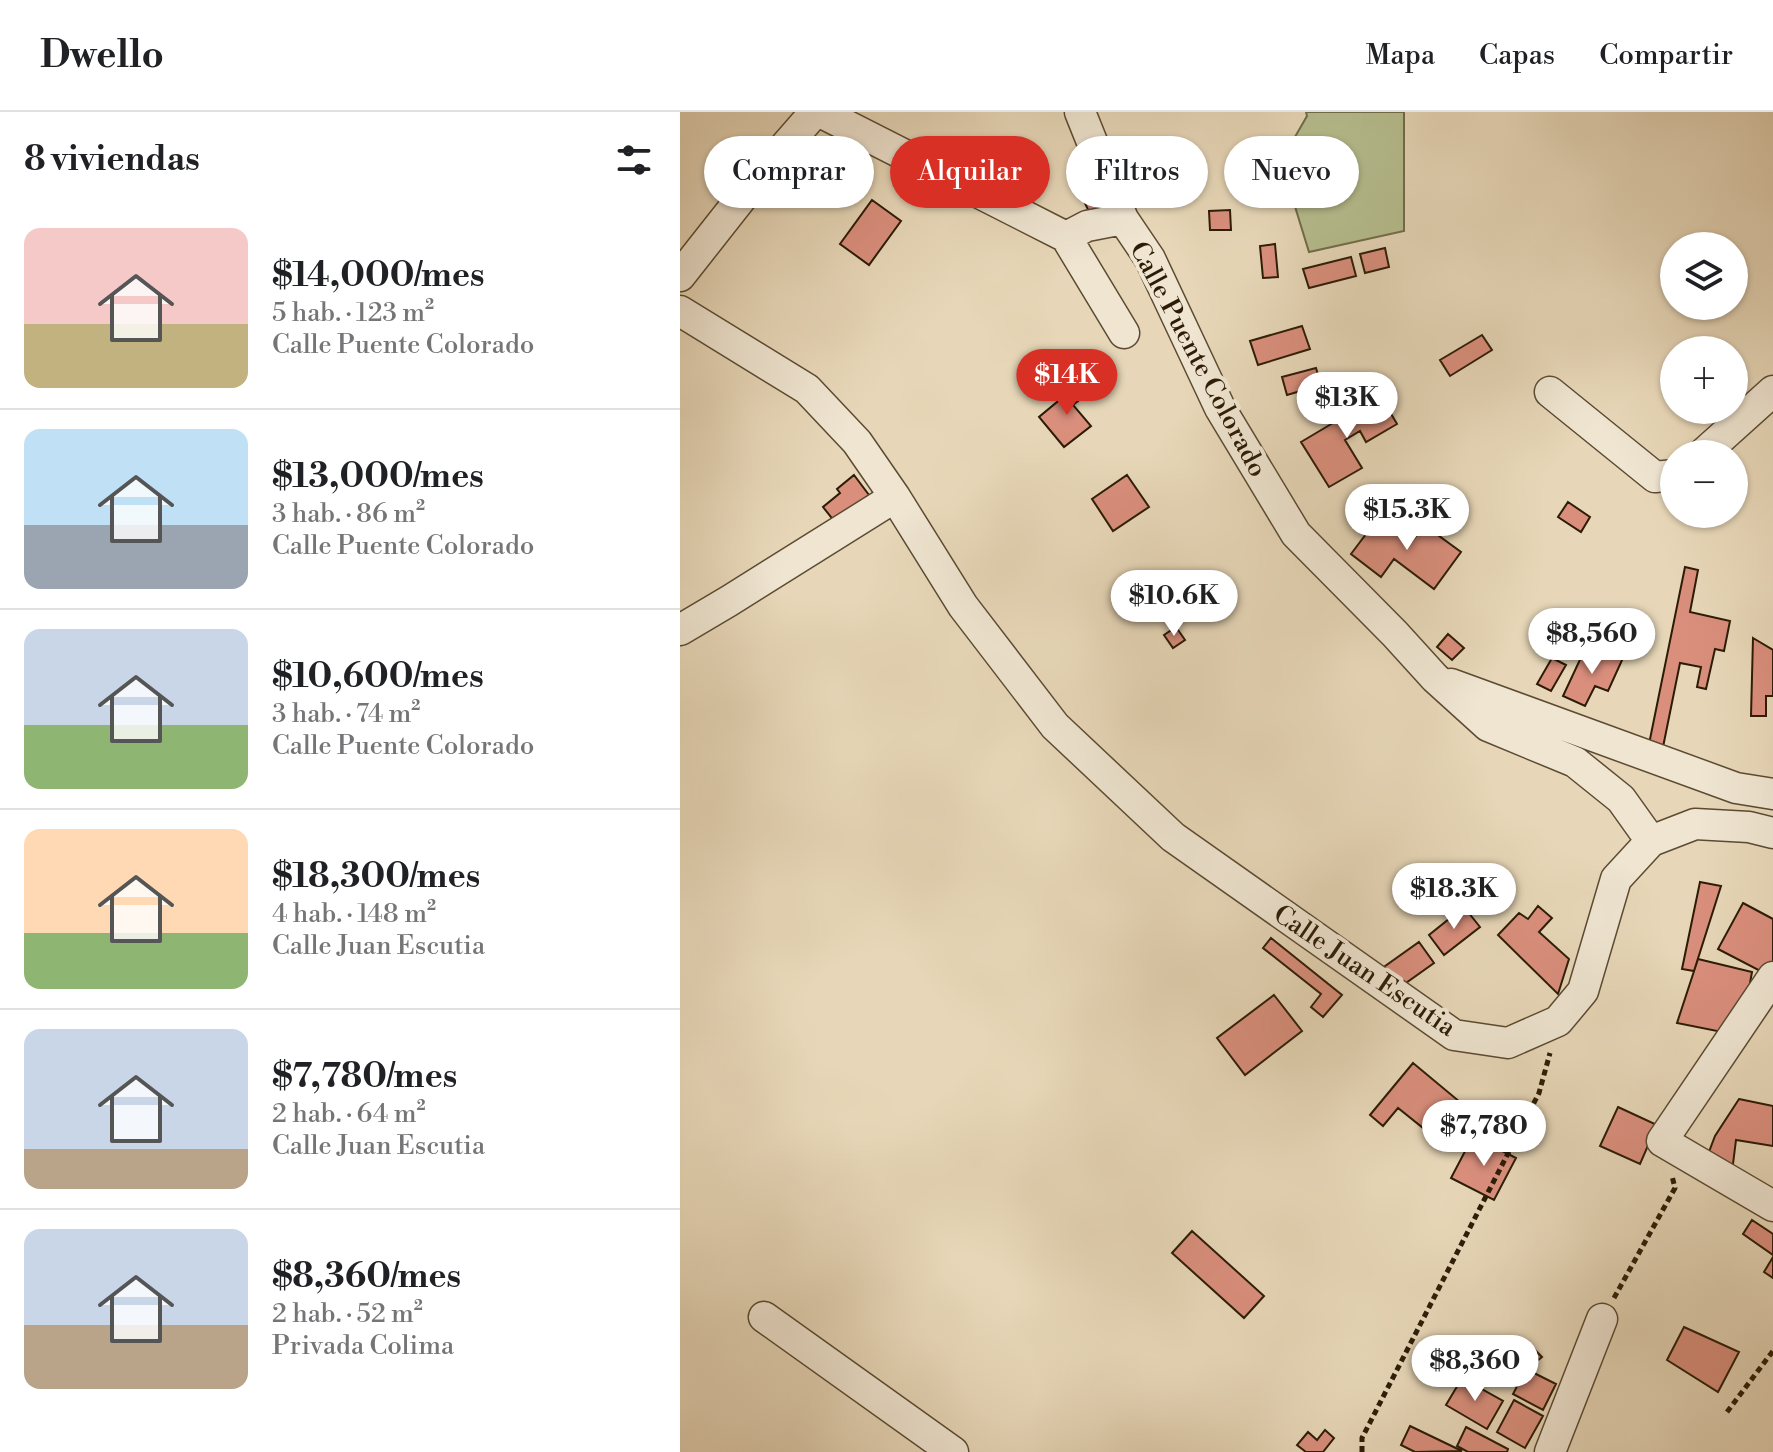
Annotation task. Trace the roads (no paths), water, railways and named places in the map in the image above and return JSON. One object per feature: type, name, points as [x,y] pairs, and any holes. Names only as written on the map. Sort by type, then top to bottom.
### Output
[{"type":"street","points":[[680,276],[754,182],[817,112],[1066,237],[1124,333]]},
{"type":"street","name":"Calle Puente Colorado","points":[[1080,112],[1123,219],[1150,259],[1220,408],[1296,534],[1435,678],[1488,726],[1575,762],[1621,799],[1651,841]]},
{"type":"street","points":[[1066,237],[1087,226],[1123,219]]},
{"type":"street","name":"Calle Juan Escutia","points":[[680,311],[807,389],[857,442],[963,606],[1055,726],[1173,837],[1454,1035],[1508,1043],[1558,1021],[1583,991],[1616,879],[1651,841]]},
{"type":"street","points":[[1719,440],[1773,391]]},
{"type":"street","points":[[1550,392],[1655,477],[1660,476]]},
{"type":"street","points":[[680,630],[895,497]]},
{"type":"street","points":[[1435,678],[1736,788],[1773,794]]},
{"type":"street","points":[[1651,841],[1695,824],[1749,827],[1773,833]]},
{"type":"street","points":[[1773,977],[1662,1141],[1773,1206]]},
{"type":"street","points":[[764,1317],[953,1452]]},
{"type":"street","points":[[1551,1451],[1602,1319]]}]
